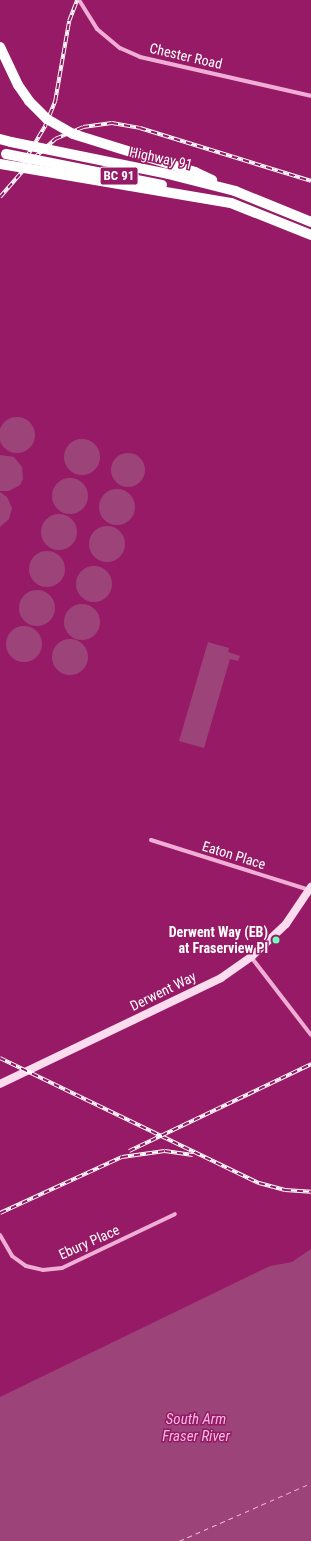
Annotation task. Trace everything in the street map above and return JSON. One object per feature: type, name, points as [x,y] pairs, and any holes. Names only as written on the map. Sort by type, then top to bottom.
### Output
[{"type":"highway","points":[[0,47],[18,85],[29,101],[47,119],[73,134],[195,172],[235,191]]},
{"type":"highway","name":"Highway 91","points":[[0,139],[168,174],[235,191],[311,222]]},
{"type":"highway","name":"BC 91","points":[[2,153],[159,184],[231,203],[311,235]]},
{"type":"highway","points":[[0,164],[231,203]]},
{"type":"street","name":"Chester Road","points":[[79,0],[97,29],[120,48],[140,57],[311,96]]},
{"type":"street","name":"Eaton Place","points":[[152,840],[310,889]]},
{"type":"street","name":"Derwent Way","points":[[0,1084],[220,978],[251,958],[286,924],[310,889]]},
{"type":"street","points":[[251,958],[311,1035]]},
{"type":"street","name":"Ebury Place","points":[[0,1235],[12,1256],[26,1266],[43,1270],[62,1268],[175,1214]]},
{"type":"water","points":[[21,417],[30,422],[34,428],[34,442],[30,448],[21,453],[13,453],[4,448],[0,442],[-1,431],[4,422],[10,418]]},
{"type":"water","points":[[86,439],[95,444],[99,450],[99,464],[95,470],[86,475],[78,475],[69,470],[65,464],[64,453],[69,444],[75,440]]},
{"type":"water","points":[[125,453],[131,453],[135,454],[142,460],[145,470],[144,477],[138,484],[131,487],[125,487],[121,486],[114,480],[111,473],[111,467],[112,463],[118,456]]},
{"type":"water","points":[[0,455],[14,457],[22,467],[23,479],[20,485],[9,491],[0,491]]},
{"type":"water","points":[[74,478],[83,483],[87,489],[87,503],[83,509],[74,514],[66,514],[57,509],[53,503],[52,492],[57,483],[63,479]]},
{"type":"water","points":[[120,489],[130,494],[134,500],[134,514],[130,520],[124,524],[114,525],[104,520],[100,514],[99,504],[104,494],[110,490]]},
{"type":"water","points":[[0,492],[7,497],[12,508],[9,519],[0,527]]},
{"type":"water","points":[[63,514],[72,519],[76,525],[76,539],[72,545],[63,550],[55,550],[46,545],[42,539],[41,528],[46,519],[52,515]]},
{"type":"water","points":[[111,526],[120,531],[124,537],[124,551],[120,557],[111,562],[103,562],[94,557],[90,551],[89,540],[94,531],[100,527]]},
{"type":"water","points":[[47,551],[57,554],[62,559],[65,569],[62,579],[57,584],[47,587],[37,584],[32,579],[29,569],[32,559],[37,554]]},
{"type":"water","points":[[94,566],[104,569],[109,574],[112,584],[109,594],[104,599],[94,602],[84,599],[79,594],[76,584],[79,574],[84,569]]},
{"type":"water","points":[[40,590],[50,595],[54,601],[54,615],[50,621],[44,625],[34,626],[24,621],[20,615],[19,605],[24,595],[30,591]]},
{"type":"water","points":[[86,604],[95,609],[99,615],[99,629],[95,635],[86,640],[78,640],[69,635],[65,629],[64,618],[69,609],[75,605]]},
{"type":"water","points":[[28,626],[37,631],[41,637],[41,651],[37,657],[28,662],[20,662],[11,657],[7,651],[6,640],[11,631],[17,627]]},
{"type":"water","points":[[70,639],[83,644],[88,657],[83,670],[70,675],[57,670],[52,657],[57,644]]},
{"type":"water","points":[[208,642],[229,648],[228,652],[240,656],[238,661],[230,659],[204,748],[179,741]]},
{"type":"water","name":"South Arm Fraser River","points":[[311,1249],[311,1541],[0,1541],[0,1397],[270,1266],[292,1262]]},
{"type":"ferry route","points":[[179,1541],[311,1483]]},
{"type":"railway","points":[[20,168],[45,126],[55,101],[69,21],[77,0]]},
{"type":"railway","points":[[0,197],[34,158],[55,139],[83,127],[112,123],[140,128],[311,181]]},
{"type":"railway","points":[[0,1058],[259,1183],[285,1190],[311,1192]]},
{"type":"railway","points":[[129,1151],[311,1064]]},
{"type":"railway","points":[[0,1213],[122,1157],[165,1151],[193,1155]]},
{"type":"place","name":"Derwent Way (EB) at Fraserview Pl","points":[[276,940]]}]
